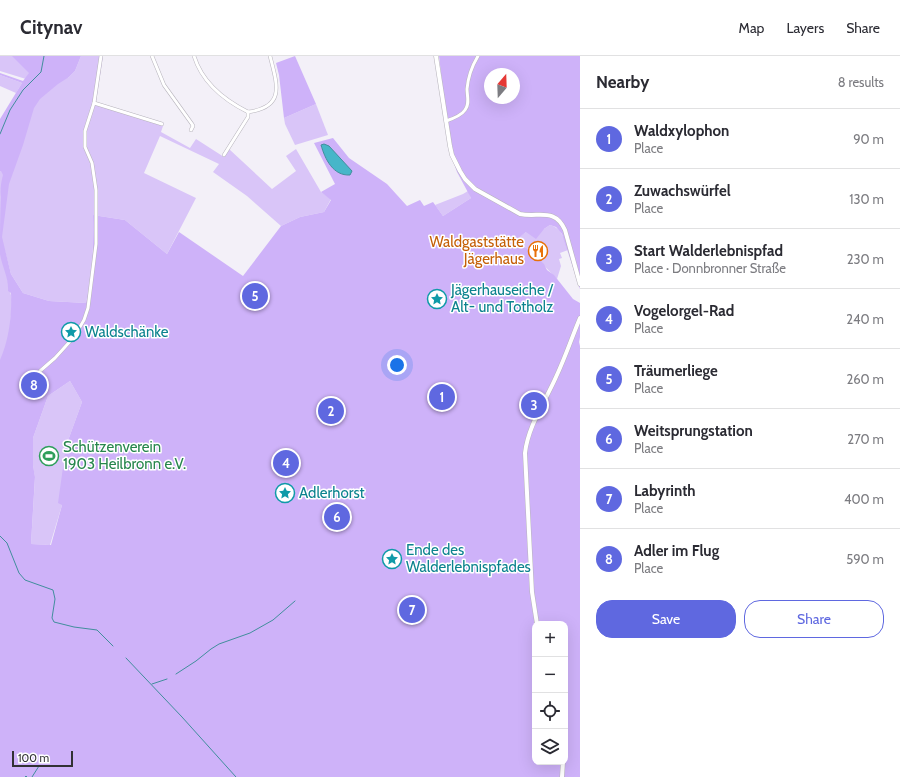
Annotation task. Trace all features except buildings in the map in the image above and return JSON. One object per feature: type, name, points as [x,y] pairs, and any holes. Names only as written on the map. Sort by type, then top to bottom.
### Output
[{"type":"street","points":[[40,371],[55,358],[74,337],[84,320],[88,308],[96,244],[96,190],[92,163],[85,147],[85,131],[94,103],[101,56]]},
{"type":"street","points":[[152,56],[164,85],[192,124],[193,126],[191,130]]},
{"type":"street","points":[[194,56],[202,72],[219,94],[235,106],[248,112],[272,103],[276,96],[277,90],[270,56]]},
{"type":"street","points":[[436,56],[452,155],[460,171],[475,189],[520,214],[528,216],[543,214],[551,215],[557,218],[562,224],[580,284]]},
{"type":"street","points":[[446,121],[464,112],[466,108],[468,99],[467,90],[471,71],[478,56]]},
{"type":"street","points":[[94,103],[162,124]]},
{"type":"street","points":[[224,155],[248,117],[248,112]]},
{"type":"street","points":[[536,621],[531,586],[524,461],[526,447],[534,424],[556,378],[580,318]]},
{"type":"street","points":[[562,777],[563,765]]},
{"type":"shaded area","points":[[0,56],[78,56],[68,78],[75,71],[81,56],[103,56],[96,102],[164,123],[161,132],[190,148],[196,139],[224,157],[229,149],[272,189],[296,171],[286,156],[296,149],[321,192],[331,199],[324,212],[300,217],[281,226],[247,196],[213,172],[219,164],[160,136],[144,173],[196,198],[167,254],[125,220],[93,215],[92,259],[86,303],[49,301],[23,293],[11,274],[5,251],[5,268],[12,300],[9,343],[0,391],[0,132],[26,79],[0,71]]},
{"type":"shaded area","points":[[12,56],[81,56],[75,71],[40,99],[34,108],[9,184],[2,237],[11,274],[23,293],[49,301],[86,303],[92,259],[93,215],[125,220],[167,254],[179,232],[243,276],[281,226],[300,217],[324,212],[331,200],[321,192],[335,184],[314,143],[333,138],[349,158],[387,184],[407,206],[420,200],[424,206],[433,202],[443,216],[471,198],[457,172],[450,152],[439,56],[580,56],[580,289],[562,234],[556,227],[550,225],[544,229],[536,239],[526,232],[515,241],[528,249],[544,264],[547,270],[554,275],[573,299],[580,303],[580,777],[0,777],[0,360],[8,336],[11,293],[8,291],[0,254],[1,183],[3,175],[0,171],[0,119],[22,83],[0,75],[0,73],[23,81],[29,73]],"holes":[[[70,381],[82,402],[66,446],[58,503],[62,505],[51,545],[31,544],[35,477],[33,465],[33,438],[48,396]]]},
{"type":"shaded area","points":[[295,56],[316,104],[284,118],[279,75],[276,63]]},
{"type":"shaded area","points":[[0,75],[22,83],[16,93],[0,86]]},
{"type":"shaded area","points":[[316,104],[328,135],[295,145],[285,124],[284,118]]},
{"type":"shaded area","points":[[468,191],[471,198],[443,216],[435,205],[463,194]]},
{"type":"shaded area","points":[[550,225],[554,226],[560,231],[568,250],[560,253],[562,258],[559,259],[561,266],[557,279],[528,249],[514,241],[526,232],[544,229]]},
{"type":"shaded area","name":"Schützenverein 1903 Heilbronn e.V.","points":[[70,381],[82,402],[66,446],[62,505],[50,545],[31,544],[35,478],[33,465],[33,438],[48,396]]},
{"type":"water","points":[[324,144],[329,146],[352,171],[350,175],[344,175],[334,170],[325,156],[321,145]]},
{"type":"waterway","points":[[0,134],[10,110],[23,90],[41,72],[44,56]]},
{"type":"waterway","points":[[0,536],[7,543],[19,573],[25,580],[53,590],[55,599],[52,618],[54,622],[74,627],[97,630],[113,646]]},
{"type":"waterway","points":[[176,674],[219,644],[250,633],[273,620],[295,601]]},
{"type":"waterway","points":[[126,658],[236,777]]},
{"type":"waterway","points":[[152,684],[167,679]]},
{"type":"waterway","points":[[32,777],[39,766]]},
{"type":"place","name":"Waldgaststätte Jägerhaus","points":[[538,251]]},
{"type":"place","name":"Träumerliege","points":[[255,296]]},
{"type":"place","name":"Jägerhauseiche / Alt- und Totholz","points":[[437,299]]},
{"type":"place","name":"Waldschänke","points":[[71,332]]},
{"type":"place","name":"Adler im Flug","points":[[34,385]]},
{"type":"place","name":"Waldxylophon","points":[[442,397]]},
{"type":"place","name":"Start Walderlebnispfad","points":[[534,405]]},
{"type":"place","name":"Zuwachswürfel","points":[[331,411]]},
{"type":"place","name":"Schützenverein 1903 Heilbronn e.V.","points":[[49,456]]},
{"type":"place","name":"Vogelorgel-Rad","points":[[286,463]]},
{"type":"place","name":"Adlerhorst","points":[[285,493]]},
{"type":"place","name":"Weitsprungstation","points":[[337,517]]},
{"type":"place","name":"Ende des Walderlebnispfades","points":[[392,559]]},
{"type":"place","name":"Labyrinth","points":[[412,610]]}]
